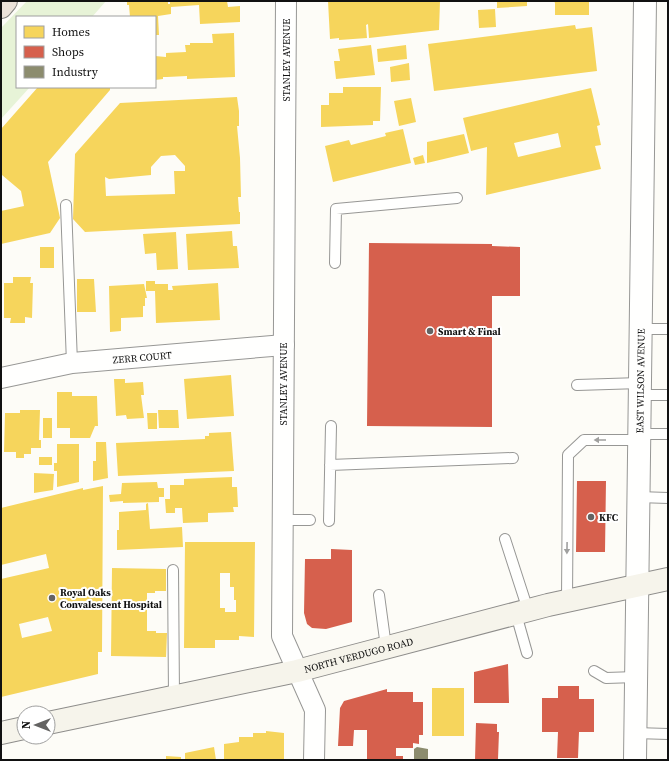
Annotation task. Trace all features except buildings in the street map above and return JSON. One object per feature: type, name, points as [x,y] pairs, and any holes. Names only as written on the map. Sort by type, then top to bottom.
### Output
[{"type":"highway","points":[[1,7],[6,1]]},
{"type":"main road","name":"NORTH VERDUGO ROAD","points":[[56,721],[297,671],[566,601],[668,579]]},
{"type":"main road","points":[[1,733],[16,730]]},
{"type":"street","name":"STANLEY AVENUE","points":[[286,1],[282,636],[315,710],[314,760]]},
{"type":"street","name":"EAST WILSON AVENUE","points":[[635,760],[636,586],[639,554],[638,497],[644,1]]},
{"type":"street","name":"ZERR COURT","points":[[1,378],[72,363],[284,345]]},
{"type":"lane","points":[[335,263],[336,209],[457,198]]},
{"type":"lane","points":[[66,205],[72,363]]},
{"type":"lane","points":[[640,328],[668,329]]},
{"type":"lane","points":[[577,385],[640,389],[668,396]]},
{"type":"lane","points":[[329,521],[331,426]]},
{"type":"lane","points":[[566,601],[568,455],[584,440],[668,434]]},
{"type":"lane","points":[[330,464],[513,458]]},
{"type":"lane","points":[[638,497],[668,498]]},
{"type":"lane","points":[[282,520],[310,520]]},
{"type":"lane","points":[[505,539],[522,612],[527,653]]},
{"type":"lane","points":[[173,570],[174,697]]},
{"type":"lane","points":[[379,595],[386,647]]},
{"type":"lane","points":[[594,671],[606,678],[636,677]]},
{"type":"lane","points":[[635,733],[668,734]]},
{"type":"green space","points":[[27,1],[106,1],[93,16],[16,16],[16,88],[29,88],[1,119],[1,28]]},
{"type":"place","name":"Smart & Final","points":[[430,331]]},
{"type":"place","name":"KFC","points":[[591,517]]},
{"type":"place","name":"Royal Oaks Convalescent Hospital","points":[[52,598]]}]
